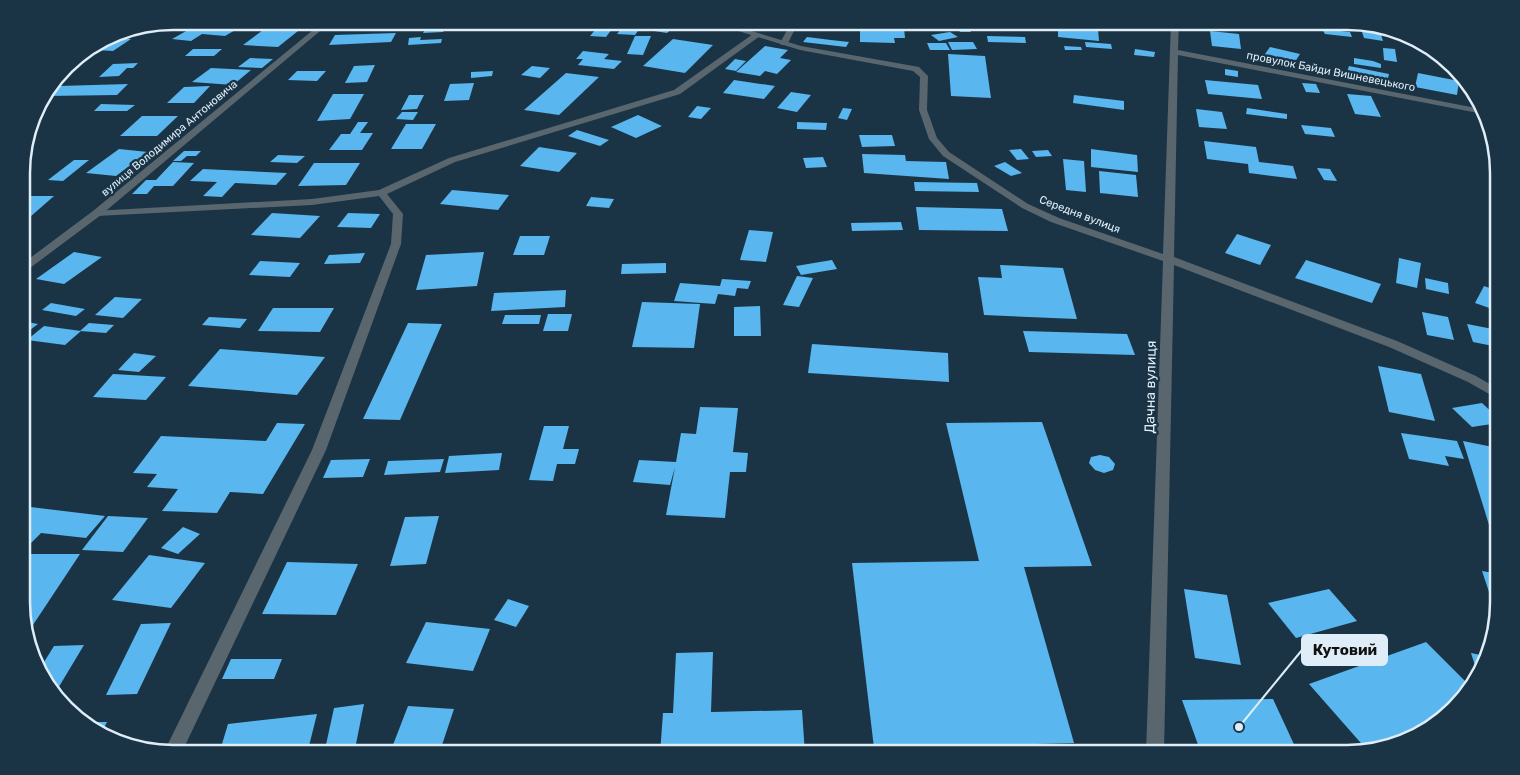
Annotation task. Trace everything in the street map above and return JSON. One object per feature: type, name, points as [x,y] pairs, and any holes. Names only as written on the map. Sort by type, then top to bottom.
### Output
[{"type":"street","name":"вулиця Володимира Антоновича","points":[[30,263],[97,213],[318,30]]},
{"type":"street","name":"Середня вулиця","points":[[737,30],[784,43],[920,71],[924,78],[923,110],[933,139],[954,160],[1026,206],[1055,220],[1168,259],[1393,344],[1472,379],[1490,390]]},
{"type":"street","points":[[784,43],[791,30]]},
{"type":"street","name":"Дачна вулиця","points":[[1155,745],[1175,30]]},
{"type":"street","points":[[97,213],[312,202],[381,193],[452,160],[677,92],[756,36]]},
{"type":"street","name":"провулок Байди Вишневецького","points":[[1176,52],[1475,111]]},
{"type":"street","points":[[176,745],[320,450],[396,244],[398,214],[381,193]]},
{"type":"building","points":[[188,30],[235,30],[225,36],[202,34],[191,41],[172,39]]},
{"type":"building","points":[[263,30],[298,31],[278,47],[243,45]]},
{"type":"building","points":[[425,30],[444,30],[443,32],[423,33]]},
{"type":"building","points":[[595,30],[611,30],[606,37],[590,36]]},
{"type":"building","points":[[620,30],[639,30],[635,35],[617,34]]},
{"type":"building","points":[[648,30],[670,30],[667,33]]},
{"type":"building","points":[[860,30],[904,30],[905,38],[894,38],[895,43],[860,42]]},
{"type":"building","points":[[959,30],[970,30],[971,32],[960,32]]},
{"type":"building","points":[[1058,30],[1098,30],[1099,41],[1058,37]]},
{"type":"building","points":[[1323,30],[1350,32],[1352,37],[1325,34]]},
{"type":"building","points":[[1210,31],[1239,34],[1241,49],[1212,46]]},
{"type":"building","points":[[1362,31],[1381,35],[1383,41],[1364,38]]},
{"type":"building","points":[[950,32],[958,37],[939,41],[931,35]]},
{"type":"building","points":[[396,33],[391,42],[329,45],[335,35]]},
{"type":"building","points":[[635,36],[651,36],[643,55],[627,54]]},
{"type":"building","points":[[987,36],[1025,37],[1026,43],[988,42]]},
{"type":"building","points":[[421,37],[420,40],[442,39],[441,43],[408,45],[409,38]]},
{"type":"building","points":[[807,37],[849,42],[846,47],[803,42]]},
{"type":"building","points":[[131,39],[113,51],[99,50],[118,41]]},
{"type":"building","points":[[673,39],[713,45],[685,73],[643,66]]},
{"type":"building","points":[[948,42],[973,42],[977,49],[952,50]]},
{"type":"building","points":[[1085,42],[1111,44],[1112,49],[1086,47]]},
{"type":"building","points":[[927,43],[946,43],[950,50],[930,50]]},
{"type":"building","points":[[765,46],[788,50],[780,58],[791,60],[777,74],[765,71],[760,76],[736,72]]},
{"type":"building","points":[[1064,46],[1081,47],[1082,50],[1065,50]]},
{"type":"building","points":[[1270,47],[1300,54],[1291,68],[1260,61]]},
{"type":"building","points":[[1383,48],[1395,49],[1397,62],[1384,60]]},
{"type":"building","points":[[193,49],[222,49],[214,56],[185,56]]},
{"type":"building","points":[[1135,49],[1155,52],[1154,57],[1134,55]]},
{"type":"building","points":[[583,51],[609,54],[604,59],[622,61],[614,69],[578,65],[583,59],[576,59]]},
{"type":"building","points":[[948,54],[985,56],[991,98],[951,96]]},
{"type":"building","points":[[250,58],[273,59],[262,68],[238,67]]},
{"type":"building","points":[[1354,58],[1373,61],[1381,64],[1381,68],[1354,64]]},
{"type":"building","points":[[735,59],[746,61],[736,71],[725,69]]},
{"type":"building","points":[[138,63],[133,68],[127,68],[119,76],[99,77],[113,64]]},
{"type":"building","points":[[375,65],[367,82],[345,83],[354,66]]},
{"type":"building","points":[[532,66],[550,68],[540,78],[521,75]]},
{"type":"building","points":[[1349,66],[1389,74],[1387,83],[1346,75]]},
{"type":"building","points":[[211,68],[251,70],[233,85],[192,82]]},
{"type":"building","points":[[1225,69],[1238,71],[1238,77],[1225,75]]},
{"type":"building","points":[[297,71],[326,71],[317,81],[288,80]]},
{"type":"building","points":[[493,71],[492,76],[471,78],[471,72]]},
{"type":"building","points":[[566,73],[599,77],[559,115],[524,110]]},
{"type":"building","points":[[1418,73],[1456,80],[1459,84],[1457,95],[1415,87]]},
{"type":"building","points":[[734,80],[775,86],[764,99],[723,93]]},
{"type":"building","points":[[1205,80],[1258,85],[1262,99],[1208,94]]},
{"type":"building","points":[[474,83],[469,100],[444,101],[450,84]]},
{"type":"building","points":[[1302,83],[1316,84],[1320,93],[1306,92]]},
{"type":"building","points":[[128,84],[117,95],[53,96],[60,86]]},
{"type":"building","points":[[210,86],[194,103],[167,103],[184,87]]},
{"type":"building","points":[[791,92],[811,95],[797,112],[777,108]]},
{"type":"building","points":[[333,94],[364,94],[350,119],[317,121]]},
{"type":"building","points":[[1347,94],[1371,96],[1381,117],[1355,114]]},
{"type":"building","points":[[409,95],[424,95],[417,109],[401,110]]},
{"type":"building","points":[[1074,95],[1124,101],[1124,110],[1073,103]]},
{"type":"building","points":[[101,104],[135,105],[127,111],[94,111]]},
{"type":"building","points":[[697,106],[711,108],[701,119],[688,117]]},
{"type":"building","points":[[843,108],[852,109],[847,120],[838,118]]},
{"type":"building","points":[[1247,108],[1287,114],[1287,119],[1246,114]]},
{"type":"building","points":[[1196,109],[1222,112],[1227,129],[1199,127]]},
{"type":"building","points":[[402,112],[418,112],[413,120],[396,119]]},
{"type":"building","points":[[638,115],[662,126],[636,138],[611,127]]},
{"type":"building","points":[[142,116],[178,116],[157,136],[120,136]]},
{"type":"building","points":[[358,122],[368,122],[360,133],[373,133],[362,150],[329,150],[341,134],[350,134]]},
{"type":"building","points":[[797,122],[827,123],[826,130],[797,129]]},
{"type":"building","points":[[406,124],[436,124],[422,149],[391,149]]},
{"type":"building","points":[[1301,125],[1331,128],[1335,137],[1305,134]]},
{"type":"building","points":[[577,130],[609,140],[600,146],[568,136]]},
{"type":"building","points":[[859,135],[892,135],[895,146],[862,147]]},
{"type":"building","points":[[1204,141],[1256,147],[1259,162],[1293,166],[1297,179],[1249,173],[1248,164],[1207,159]]},
{"type":"building","points":[[539,147],[577,153],[559,172],[520,166]]},
{"type":"building","points":[[119,149],[148,152],[116,176],[86,173]]},
{"type":"building","points":[[1021,149],[1029,159],[1017,160],[1009,150]]},
{"type":"building","points":[[1091,149],[1137,155],[1138,172],[1091,167]]},
{"type":"building","points":[[1048,150],[1052,156],[1036,157],[1032,151]]},
{"type":"building","points":[[184,151],[201,151],[196,156],[187,156],[181,161],[173,161]]},
{"type":"building","points":[[862,154],[905,155],[906,161],[946,162],[949,179],[864,173]]},
{"type":"building","points":[[278,155],[305,156],[297,163],[270,162]]},
{"type":"building","points":[[823,157],[827,167],[806,168],[803,158]]},
{"type":"building","points":[[1063,159],[1084,161],[1086,192],[1066,190]]},
{"type":"building","points":[[74,160],[89,160],[63,181],[48,180]]},
{"type":"building","points":[[173,162],[194,163],[173,186],[154,186],[147,194],[132,194],[146,180],[156,180]]},
{"type":"building","points":[[1005,162],[1022,173],[1011,176],[994,166]]},
{"type":"building","points":[[314,163],[360,163],[346,185],[298,186]]},
{"type":"building","points":[[1317,168],[1330,169],[1337,181],[1324,180]]},
{"type":"building","points":[[203,169],[287,173],[276,185],[235,183],[222,197],[203,196],[217,182],[190,181]]},
{"type":"building","points":[[1099,171],[1136,175],[1138,197],[1100,193]]},
{"type":"building","points":[[914,182],[977,183],[979,192],[915,191]]},
{"type":"building","points":[[452,190],[509,195],[498,210],[440,204]]},
{"type":"building","points":[[30,196],[54,196],[30,217]]},
{"type":"building","points":[[591,197],[614,199],[609,208],[586,206]]},
{"type":"building","points":[[916,207],[1002,209],[1008,231],[919,230]]},
{"type":"building","points":[[272,213],[320,216],[300,238],[251,235]]},
{"type":"building","points":[[348,213],[380,214],[371,228],[337,227]]},
{"type":"building","points":[[901,222],[903,230],[852,231],[851,223]]},
{"type":"building","points":[[749,230],[773,232],[766,262],[740,260]]},
{"type":"building","points":[[1237,234],[1271,245],[1260,265],[1225,253]]},
{"type":"building","points":[[520,236],[550,236],[544,255],[513,255]]},
{"type":"building","points":[[74,252],[102,257],[64,284],[36,279]]},
{"type":"building","points":[[484,252],[477,286],[416,290],[426,255]]},
{"type":"building","points":[[365,253],[360,263],[324,264],[329,255]]},
{"type":"building","points":[[1399,258],[1421,263],[1417,288],[1396,283]]},
{"type":"building","points":[[832,260],[837,269],[801,275],[796,266]]},
{"type":"building","points":[[1306,260],[1381,284],[1372,303],[1295,278]]},
{"type":"building","points":[[260,261],[300,263],[290,277],[249,275]]},
{"type":"building","points":[[666,263],[666,273],[621,274],[622,264]]},
{"type":"building","points":[[1000,265],[1063,268],[1077,319],[984,315],[978,277],[1002,278]]},
{"type":"building","points":[[797,276],[813,278],[799,307],[783,305]]},
{"type":"building","points":[[1425,278],[1448,283],[1449,294],[1426,289]]},
{"type":"building","points":[[722,279],[751,281],[748,289],[737,288],[735,296],[718,294],[715,304],[674,301],[680,283],[720,286]]},
{"type":"building","points":[[1484,286],[1490,288],[1490,308],[1475,303]]},
{"type":"building","points":[[566,290],[565,307],[491,311],[494,293]]},
{"type":"building","points":[[115,297],[142,299],[123,318],[95,315]]},
{"type":"building","points":[[642,302],[700,304],[694,348],[632,347]]},
{"type":"building","points":[[51,303],[85,309],[76,316],[42,310]]},
{"type":"building","points":[[760,306],[761,336],[734,336],[734,307]]},
{"type":"building","points":[[273,308],[334,308],[320,332],[258,331]]},
{"type":"building","points":[[1422,312],[1448,317],[1454,340],[1427,335]]},
{"type":"building","points":[[548,314],[572,314],[568,331],[543,331]]},
{"type":"building","points":[[505,315],[541,315],[539,324],[502,324]]},
{"type":"building","points":[[209,317],[247,319],[240,328],[202,325]]},
{"type":"building","points":[[30,322],[38,324],[30,330]]},
{"type":"building","points":[[89,323],[114,325],[106,333],[80,331]]},
{"type":"building","points":[[408,323],[442,324],[400,420],[363,419]]},
{"type":"building","points":[[1467,324],[1490,328],[1490,345],[1473,342]]},
{"type":"building","points":[[44,326],[81,331],[65,345],[30,340],[30,338]]},
{"type":"building","points":[[1023,331],[1127,334],[1135,355],[1029,352]]},
{"type":"building","points":[[812,344],[948,353],[949,382],[808,373]]},
{"type":"building","points":[[220,349],[325,357],[297,395],[188,386]]},
{"type":"building","points":[[134,353],[156,356],[139,372],[118,370]]},
{"type":"building","points":[[1378,366],[1421,374],[1435,421],[1389,412]]},
{"type":"building","points":[[113,374],[166,377],[146,400],[93,397]]},
{"type":"building","points":[[1482,403],[1490,410],[1490,424],[1472,427],[1452,408]]},
{"type":"building","points":[[700,407],[738,408],[733,452],[748,453],[746,472],[730,472],[725,518],[666,515],[675,467],[670,485],[633,482],[639,460],[676,462],[681,433],[696,434]]},
{"type":"building","points":[[1042,422],[1092,566],[1024,567],[1074,743],[874,745],[852,563],[979,561],[946,423]]},
{"type":"building","points":[[277,423],[305,424],[263,494],[230,492],[217,513],[162,511],[178,489],[147,487],[157,474],[133,473],[161,436],[266,441]]},
{"type":"building","points":[[544,426],[569,426],[563,449],[579,449],[575,464],[557,464],[553,481],[529,480]]},
{"type":"building","points":[[1401,433],[1457,441],[1464,459],[1445,456],[1449,466],[1409,459]]},
{"type":"building","points":[[1463,441],[1490,446],[1490,528]]},
{"type":"building","points":[[502,453],[499,470],[445,473],[449,456]]},
{"type":"building","points":[[1100,455],[1109,457],[1115,464],[1113,470],[1104,473],[1095,470],[1089,463],[1091,457]]},
{"type":"building","points":[[370,459],[363,477],[323,478],[331,460]]},
{"type":"building","points":[[444,459],[440,472],[384,475],[388,461]]},
{"type":"building","points":[[30,507],[105,516],[86,538],[41,533],[30,544]]},
{"type":"building","points":[[108,516],[148,518],[123,552],[82,550]]},
{"type":"building","points":[[439,516],[426,564],[390,566],[405,517]]},
{"type":"building","points":[[183,527],[200,534],[178,554],[161,548]]},
{"type":"building","points":[[30,554],[80,554],[32,626]]},
{"type":"building","points":[[149,555],[205,563],[171,608],[112,600]]},
{"type":"building","points":[[287,562],[358,564],[336,615],[262,614]]},
{"type":"building","points":[[1482,571],[1490,572],[1490,595]]},
{"type":"building","points":[[1184,589],[1227,595],[1241,665],[1195,658]]},
{"type":"building","points":[[1329,589],[1357,621],[1296,638],[1268,603]]},
{"type":"building","points":[[508,599],[529,606],[516,627],[494,620]]},
{"type":"building","points":[[426,622],[490,629],[473,671],[406,663]]},
{"type":"building","points":[[171,623],[137,694],[106,695],[141,624]]},
{"type":"building","points":[[1426,642],[1466,682],[1441,710],[1426,721],[1393,737],[1362,744],[1309,684]]},
{"type":"building","points":[[84,645],[59,687],[44,663],[54,646]]},
{"type":"building","points":[[713,652],[711,712],[802,710],[804,745],[661,745],[663,713],[673,713],[676,653]]},
{"type":"building","points":[[1471,653],[1479,655],[1475,665]]},
{"type":"building","points":[[231,659],[282,659],[274,679],[222,679]]},
{"type":"building","points":[[1273,699],[1294,745],[1198,745],[1182,700]]},
{"type":"building","points":[[364,704],[356,745],[326,745],[334,708]]},
{"type":"building","points":[[408,706],[454,709],[442,745],[393,745]]},
{"type":"building","points":[[317,714],[309,745],[222,745],[228,724]]},
{"type":"building","points":[[96,722],[107,722],[104,727]]},
{"type":"place","name":"Кутовий","points":[[1239,727]]}]
